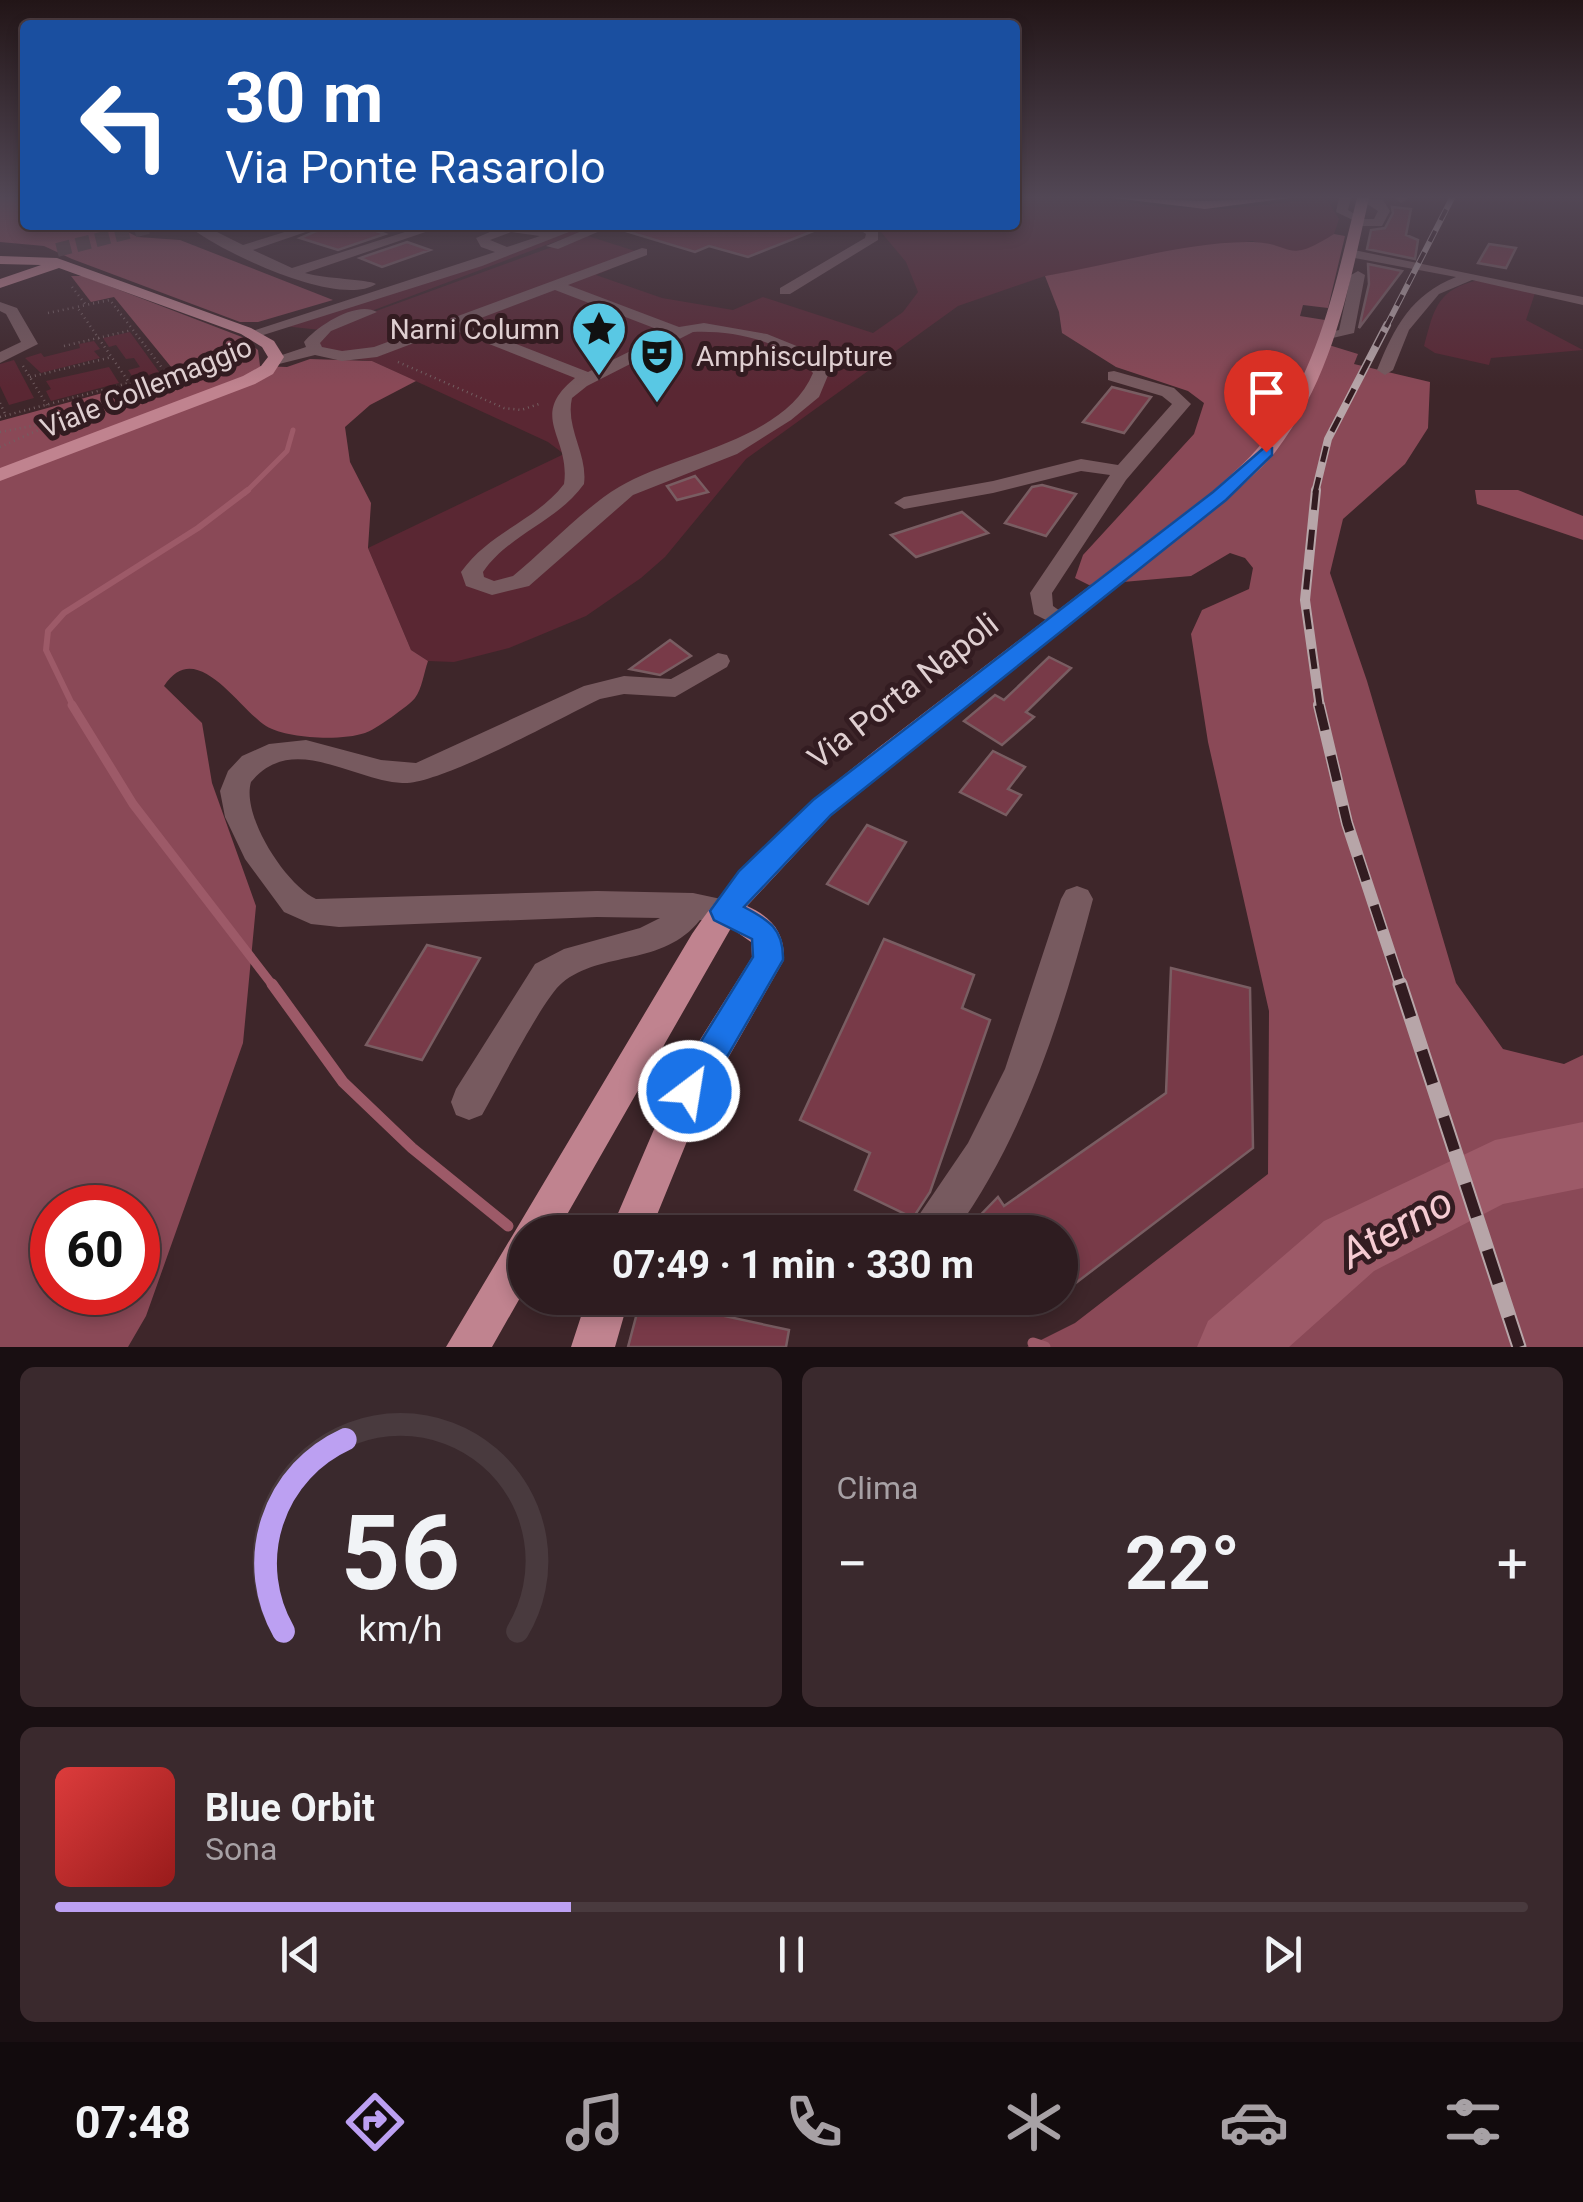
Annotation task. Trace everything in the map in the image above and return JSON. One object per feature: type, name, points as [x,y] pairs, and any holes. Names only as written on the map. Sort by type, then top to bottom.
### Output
[{"type":"main road","points":[[0,281],[49,269],[48,261]]},
{"type":"main road","points":[[51,261],[252,334]]},
{"type":"main road","name":"Via Porta Napoli","points":[[543,1215],[708,908],[822,808],[1219,496],[1266,452],[1293,414],[1330,336],[1355,261]]},
{"type":"main road","points":[[21,276],[92,274]]},
{"type":"main road","name":"Viale Collemaggio","points":[[0,476],[255,377],[275,360],[271,347],[252,334]]},
{"type":"main road","points":[[637,1215],[689,1091],[768,960],[769,944],[763,931],[708,908]]},
{"type":"main road","points":[[468,1347],[508,1278]]},
{"type":"main road","points":[[593,1347],[603,1315]]},
{"type":"street","points":[[4,261],[25,265],[28,268],[21,276]]},
{"type":"street","points":[[269,261],[342,288],[356,288],[442,261]]},
{"type":"street","points":[[296,271],[328,261]]},
{"type":"street","points":[[252,334],[450,261]]},
{"type":"street","points":[[315,350],[312,342],[316,336],[332,326],[512,261]]},
{"type":"street","points":[[275,360],[315,350],[335,356],[364,355],[618,261]]},
{"type":"street","points":[[785,292],[837,261]]},
{"type":"street","points":[[1355,269],[1472,276],[1583,302]]},
{"type":"street","points":[[1385,370],[1402,329],[1434,290],[1472,276]]},
{"type":"street","points":[[556,284],[680,333]]},
{"type":"street","points":[[0,306],[12,311],[30,344],[0,358]]},
{"type":"street","points":[[452,324],[588,378]]},
{"type":"street","points":[[680,333],[588,378],[564,397],[561,418],[574,452],[583,495],[521,581],[492,588],[474,581],[475,566],[490,550],[583,495],[626,492],[743,443],[798,406],[820,382],[821,371],[814,362],[776,342],[717,328],[694,327],[680,333]]},
{"type":"street","points":[[1062,620],[1042,609],[1040,596],[1123,471],[1182,404],[1168,392],[1114,376]]},
{"type":"street","points":[[904,503],[993,487],[1081,465],[1123,471]]},
{"type":"street","points":[[708,908],[597,904],[313,912],[289,898],[276,882],[239,818],[233,793],[240,776],[252,764],[291,749],[390,772],[419,773],[593,692],[618,686],[675,688],[718,661]]},
{"type":"street","points":[[942,1215],[980,1164],[1028,1057],[1055,981],[1077,899]]},
{"type":"street","points":[[469,1102],[547,974],[565,964],[668,930],[708,908]]},
{"type":"path","points":[[65,277],[86,305]]},
{"type":"path","points":[[0,417],[166,373],[110,300],[48,313]]},
{"type":"path","points":[[0,447],[133,388],[77,307]]},
{"type":"path","points":[[64,346],[133,329]]},
{"type":"path","points":[[364,355],[384,356],[511,410],[564,397]]},
{"type":"path","points":[[30,377],[112,357]]},
{"type":"path","points":[[18,358],[46,405]]},
{"type":"path","points":[[0,403],[6,416]]},
{"type":"path","points":[[0,432],[133,405]]},
{"type":"shaded area","points":[[77,261],[233,261],[333,300],[258,322],[240,322]]},
{"type":"shaded area","points":[[484,261],[504,261],[321,330],[283,326]]},
{"type":"shaded area","points":[[514,261],[614,261],[357,355],[316,347],[318,335]]},
{"type":"shaded area","points":[[1118,261],[1339,261],[1328,308],[1303,305],[1300,316],[1325,320],[1319,342],[1358,354],[1354,364],[1430,382],[1428,428],[1405,464],[1343,519],[1330,573],[1367,681],[1456,983],[1503,1049],[1564,1064],[1583,1055],[1583,1347],[1027,1347],[1075,1323],[1268,1174],[1269,1011],[1208,742],[1191,634],[1202,610],[1249,589],[1253,568],[1245,558],[1230,553],[1191,576],[1089,585],[1075,578],[1083,555],[1194,434],[1204,403],[1188,391],[1116,367],[1062,333],[1059,312],[1045,276]]},
{"type":"shaded area","points":[[1135,261],[1045,276],[958,306],[746,459],[665,557],[586,616],[509,648],[454,662],[428,661],[411,650],[368,548],[564,454],[548,442],[372,361],[353,359],[605,267],[611,269],[596,275],[662,298],[733,310],[763,297],[873,333],[903,312],[918,292],[906,262]]},
{"type":"shaded area","points":[[71,276],[83,276],[242,337],[258,350],[260,366],[287,367],[310,359],[372,361],[416,381],[370,405],[345,427],[350,462],[371,503],[368,548],[411,650],[428,661],[415,698],[369,731],[355,736],[301,736],[266,726],[217,680],[203,672],[190,669],[176,673],[164,686],[202,723],[212,783],[256,906],[243,1043],[160,1277],[160,1185],[30,1185],[30,1315],[146,1315],[128,1347],[0,1347],[0,421],[176,373],[114,297],[91,302]]},
{"type":"shaded area","points":[[1479,280],[1535,293],[1526,320],[1583,350],[1491,358],[1489,365],[1435,353],[1424,346],[1440,302],[1454,289]]},
{"type":"shaded area","points":[[130,332],[159,372],[134,379],[128,370],[140,367],[134,358],[126,359],[116,345],[109,347],[103,338]]},
{"type":"shaded area","points":[[94,341],[100,349],[94,351],[100,358],[41,373],[25,358],[41,353],[44,357]]},
{"type":"shaded area","points":[[14,360],[34,398],[9,405],[0,386],[0,364]]},
{"type":"shaded area","points":[[109,367],[119,383],[51,401],[46,391],[51,389],[46,381]]},
{"type":"shaded area","points":[[1475,490],[1518,490],[1583,516],[1583,540],[1477,504]]},
{"type":"building","points":[[367,261],[399,261],[382,267]]},
{"type":"building","points":[[1479,261],[1510,261],[1506,268]]},
{"type":"building","points":[[1368,264],[1402,271],[1359,328],[1369,284]]},
{"type":"building","points":[[1112,387],[1151,397],[1124,433],[1083,422]]},
{"type":"building","points":[[695,476],[708,492],[677,500],[667,486]]},
{"type":"building","points":[[1042,485],[1076,494],[1046,536],[1005,523],[1032,487]]},
{"type":"building","points":[[962,512],[988,533],[916,557],[891,535]]},
{"type":"building","points":[[670,640],[691,656],[660,675],[630,669]]},
{"type":"building","points":[[1049,657],[1071,668],[1026,712],[1034,717],[1002,745],[964,721],[995,695],[1004,700]]},
{"type":"building","points":[[993,751],[1025,767],[1008,789],[1021,795],[1006,815],[960,792]]},
{"type":"building","points":[[867,825],[906,842],[868,904],[827,884]]},
{"type":"building","points":[[884,939],[974,975],[962,1008],[990,1020],[930,1192],[915,1215],[907,1215],[855,1190],[870,1153],[800,1120]]},
{"type":"building","points":[[427,945],[480,958],[422,1060],[366,1045]]},
{"type":"building","points":[[1171,968],[1250,988],[1253,1148],[1078,1281],[1078,1215],[981,1215],[998,1197],[1004,1206],[1166,1093]]},
{"type":"building","points":[[636,1315],[720,1315],[789,1330],[786,1347],[628,1347]]},
{"type":"waterway","points":[[248,490],[287,451],[293,430]]},
{"type":"waterway","points":[[74,708],[46,650],[48,631],[64,613],[198,528],[248,490]]},
{"type":"waterway","points":[[245,493],[248,490]]},
{"type":"waterway","points":[[72,705],[133,804],[274,987]]},
{"type":"waterway","points":[[272,984],[343,1082],[412,1148],[508,1226]]},
{"type":"waterway","name":"Aterno","points":[[1234,1347],[1349,1246],[1495,1173],[1583,1155]]},
{"type":"waterway","points":[[1033,1343],[1045,1347]]},
{"type":"railway","points":[[1386,327],[1420,261]]},
{"type":"railway","points":[[1315,493],[1328,439],[1387,325]]},
{"type":"railway","points":[[1316,490],[1305,600],[1320,708]]},
{"type":"railway","points":[[1319,705],[1347,823],[1401,987]]},
{"type":"railway","points":[[1400,984],[1519,1347]]},
{"type":"place","name":"Narni Column","points":[[599,378]]},
{"type":"place","name":"Amphisculpture","points":[[657,405]]},
{"type":"route","points":[[689,1091],[768,960],[769,944],[763,931],[724,911],[767,859],[822,808],[1219,496],[1266,452]]}]
